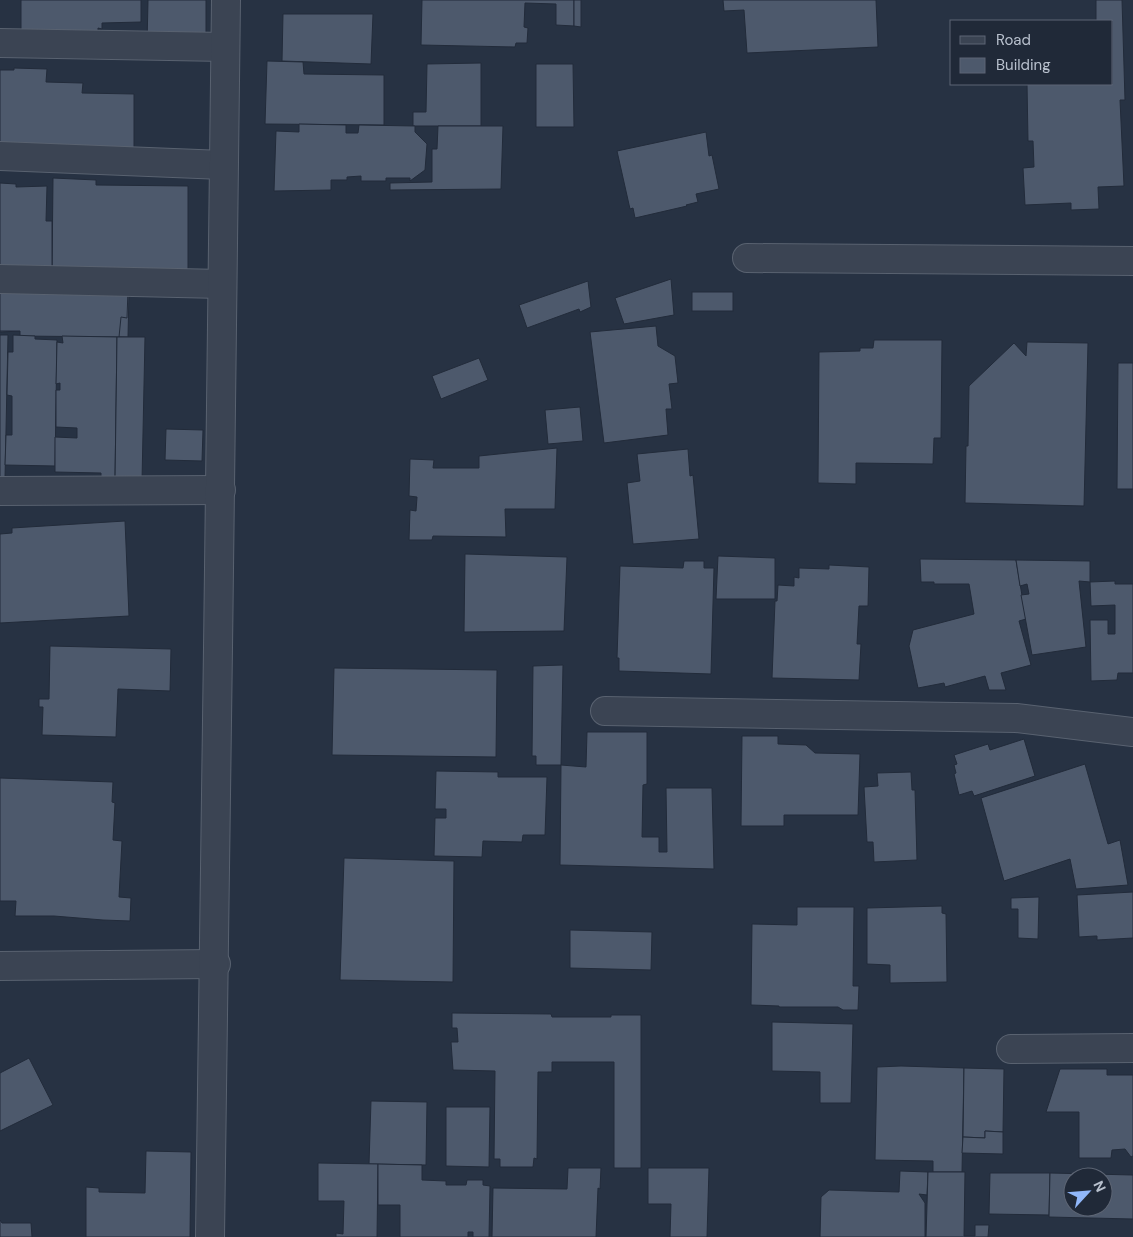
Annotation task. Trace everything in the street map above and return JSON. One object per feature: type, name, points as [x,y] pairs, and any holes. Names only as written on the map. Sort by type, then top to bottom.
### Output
[{"type":"street","points":[[210,1237],[216,964],[226,0]]},
{"type":"street","points":[[0,43],[225,47]]},
{"type":"street","points":[[0,156],[223,165]]},
{"type":"street","points":[[747,258],[1133,260]]},
{"type":"street","points":[[0,279],[222,284]]},
{"type":"street","points":[[0,491],[220,490]]},
{"type":"street","points":[[605,711],[1016,718],[1133,732]]},
{"type":"street","points":[[0,966],[216,964]]},
{"type":"street","points":[[1011,1049],[1133,1048]]},
{"type":"building","points":[[21,0],[141,0],[141,22],[102,23],[102,29],[98,28],[98,42],[21,41]]},
{"type":"building","points":[[148,0],[206,0],[206,46],[147,45]]},
{"type":"building","points":[[422,0],[574,0],[574,26],[556,25],[556,4],[525,3],[524,27],[528,28],[527,43],[516,43],[515,47],[421,45]]},
{"type":"building","points":[[574,0],[581,0],[581,27],[574,26]]},
{"type":"building","points":[[723,0],[876,0],[878,47],[747,53],[744,10],[724,11]]},
{"type":"building","points":[[1096,0],[1122,0],[1125,100],[1120,100],[1124,186],[1098,187],[1099,209],[1071,210],[1071,203],[1025,205],[1023,168],[1034,167],[1033,141],[1028,141],[1027,85],[1113,85],[1113,20],[1096,20]]},
{"type":"building","points":[[283,14],[373,14],[371,64],[282,61]]},
{"type":"building","points":[[267,61],[303,62],[304,74],[384,75],[384,125],[265,124]]},
{"type":"building","points":[[481,63],[481,126],[413,126],[413,112],[426,112],[427,64]]},
{"type":"building","points":[[536,64],[573,64],[574,127],[536,127]]},
{"type":"building","points":[[14,68],[47,69],[46,82],[83,83],[82,93],[134,94],[134,151],[63,151],[63,145],[6,144],[0,148],[0,70],[14,70]]},
{"type":"building","points":[[299,124],[346,125],[346,133],[358,133],[359,125],[415,126],[415,132],[427,144],[425,170],[410,181],[410,178],[386,178],[386,181],[361,181],[361,176],[347,177],[347,180],[331,180],[331,190],[274,191],[276,131],[299,132]]},
{"type":"building","points":[[438,126],[503,126],[501,189],[390,190],[390,183],[432,182],[432,149],[437,149]]},
{"type":"building","points":[[706,132],[709,156],[712,155],[719,189],[696,194],[698,202],[687,206],[635,218],[633,208],[630,209],[617,151]]},
{"type":"building","points":[[53,178],[96,180],[96,185],[188,186],[188,271],[52,272]]},
{"type":"building","points":[[0,183],[16,184],[16,187],[47,186],[46,221],[52,221],[52,272],[0,271]]},
{"type":"building","points":[[671,279],[674,315],[624,324],[615,298]]},
{"type":"building","points":[[588,281],[591,307],[580,312],[579,309],[527,328],[519,305]]},
{"type":"building","points":[[0,283],[129,291],[128,337],[62,336],[64,329],[60,328],[59,336],[28,335],[28,327],[22,327],[21,331],[0,332]]},
{"type":"building","points":[[0,283],[128,290],[127,318],[121,317],[119,337],[20,336],[20,331],[0,331]]},
{"type":"building","points":[[692,292],[733,292],[733,311],[692,311]]},
{"type":"building","points":[[656,326],[658,346],[675,356],[678,383],[669,384],[672,409],[666,409],[668,435],[604,443],[590,332]]},
{"type":"building","points":[[0,335],[8,335],[5,478],[0,483]]},
{"type":"building","points":[[13,335],[57,340],[55,466],[5,465],[6,435],[12,435],[12,396],[7,395],[8,352],[13,352]]},
{"type":"building","points":[[62,336],[117,337],[115,480],[101,480],[101,473],[55,472],[55,437],[77,438],[77,428],[56,427],[56,390],[60,390],[60,383],[56,384],[57,342],[63,343]]},
{"type":"building","points":[[117,337],[145,337],[142,481],[115,480]]},
{"type":"building","points":[[874,340],[942,340],[941,438],[934,438],[933,464],[856,463],[856,484],[818,483],[819,352],[860,351],[860,348],[873,348]]},
{"type":"building","points":[[1027,342],[1088,343],[1084,506],[965,503],[969,386],[1014,343],[1026,356]]},
{"type":"building","points":[[479,358],[488,380],[441,399],[432,376]]},
{"type":"building","points":[[1118,363],[1133,363],[1133,489],[1117,489]]},
{"type":"building","points":[[580,407],[583,441],[548,444],[545,410]]},
{"type":"building","points":[[166,429],[203,430],[202,461],[165,460]]},
{"type":"building","points":[[557,448],[555,509],[505,509],[506,537],[433,536],[432,540],[409,540],[410,510],[416,511],[417,497],[409,496],[410,459],[434,460],[433,468],[479,468],[479,456]]},
{"type":"building","points":[[688,449],[690,476],[693,475],[699,539],[633,544],[627,483],[640,481],[637,454]]},
{"type":"building","points":[[125,521],[129,616],[0,623],[0,534],[12,533],[12,528]]},
{"type":"building","points":[[465,554],[567,557],[564,631],[464,632]]},
{"type":"building","points":[[718,556],[775,558],[775,599],[716,599]]},
{"type":"building","points":[[920,559],[1016,560],[1026,619],[1019,621],[1031,665],[1001,673],[1006,690],[989,690],[985,676],[945,687],[944,683],[918,688],[909,646],[913,630],[974,614],[969,584],[921,582]]},
{"type":"building","points":[[1016,560],[1090,561],[1090,582],[1079,581],[1086,647],[1032,655],[1021,595],[1029,594],[1027,584],[1020,586]]},
{"type":"building","points":[[684,561],[704,561],[704,568],[714,568],[711,674],[619,671],[619,658],[617,658],[620,566],[683,568]]},
{"type":"building","points":[[829,565],[869,567],[868,606],[859,606],[857,644],[861,644],[859,680],[772,678],[775,601],[777,601],[778,585],[794,586],[794,577],[799,578],[799,568],[829,569]]},
{"type":"building","points":[[1115,581],[1115,584],[1133,584],[1133,673],[1118,673],[1117,680],[1091,681],[1090,620],[1108,620],[1108,634],[1115,634],[1115,605],[1091,606],[1090,582]]},
{"type":"building","points":[[50,646],[171,649],[170,691],[118,689],[116,737],[42,735],[43,707],[39,707],[39,699],[49,699]]},
{"type":"building","points":[[563,665],[561,765],[536,765],[536,756],[532,756],[533,666]]},
{"type":"building","points":[[334,668],[497,670],[496,757],[332,755]]},
{"type":"building","points":[[587,732],[647,732],[647,784],[643,785],[642,837],[659,837],[659,852],[667,852],[666,788],[712,788],[714,869],[560,865],[561,765],[586,767]]},
{"type":"building","points":[[742,736],[778,736],[778,744],[806,745],[815,753],[860,754],[858,815],[784,815],[784,826],[741,826]]},
{"type":"building","points":[[1024,739],[1035,776],[974,796],[972,791],[959,795],[954,774],[956,773],[954,765],[957,764],[954,755],[988,744],[990,750]]},
{"type":"building","points":[[1085,764],[1108,844],[1120,840],[1128,885],[1076,889],[1070,859],[1004,881],[981,798]]},
{"type":"building","points":[[436,771],[498,772],[498,777],[547,777],[545,835],[523,835],[522,842],[483,841],[482,857],[434,856],[435,818],[446,818],[446,809],[435,809]]},
{"type":"building","points":[[911,772],[912,790],[915,790],[917,860],[874,862],[873,842],[867,842],[864,787],[878,786],[877,773]]},
{"type":"building","points":[[0,778],[113,782],[112,802],[115,803],[113,840],[122,841],[119,897],[131,898],[130,921],[54,916],[15,916],[16,901],[0,901]]},
{"type":"building","points":[[344,858],[454,861],[453,982],[340,980]]},
{"type":"building","points":[[1133,892],[1133,938],[1097,940],[1097,936],[1079,937],[1077,895]]},
{"type":"building","points":[[1039,897],[1038,939],[1018,938],[1018,909],[1011,909],[1011,898]]},
{"type":"building","points":[[942,906],[942,913],[946,914],[947,982],[890,983],[890,965],[867,964],[867,908]]},
{"type":"building","points":[[797,907],[854,907],[853,986],[859,986],[858,1010],[843,1010],[838,1007],[751,1005],[752,924],[797,925]]},
{"type":"building","points":[[570,930],[652,932],[651,970],[570,968]]},
{"type":"building","points":[[452,1013],[551,1014],[552,1017],[641,1015],[641,1168],[614,1168],[614,1062],[552,1062],[552,1072],[538,1072],[537,1159],[534,1158],[533,1167],[500,1167],[500,1159],[494,1159],[495,1071],[453,1070],[451,1042],[458,1042],[457,1028],[452,1028]]},
{"type":"building","points":[[772,1022],[853,1024],[851,1103],[820,1103],[820,1072],[772,1071]]},
{"type":"building","points":[[29,1058],[53,1105],[0,1131],[0,1073]]},
{"type":"building","points":[[877,1067],[964,1068],[962,1172],[933,1172],[933,1161],[875,1160]]},
{"type":"building","points":[[964,1068],[1004,1069],[1003,1132],[985,1131],[985,1138],[963,1137]]},
{"type":"building","points":[[1060,1069],[1107,1069],[1107,1075],[1133,1075],[1133,1156],[1131,1157],[1125,1149],[1112,1150],[1111,1158],[1079,1158],[1079,1112],[1046,1112]]},
{"type":"building","points":[[371,1101],[427,1102],[426,1165],[369,1164]]},
{"type":"building","points":[[446,1107],[490,1107],[489,1167],[446,1166]]},
{"type":"building","points":[[985,1131],[1003,1132],[1003,1154],[962,1153],[963,1137],[985,1138]]},
{"type":"building","points":[[146,1151],[191,1152],[190,1237],[86,1237],[86,1187],[99,1188],[99,1192],[145,1193]]},
{"type":"building","points":[[318,1163],[378,1164],[377,1237],[336,1237],[336,1233],[343,1234],[344,1201],[318,1201]]},
{"type":"building","points":[[378,1164],[422,1165],[422,1180],[446,1181],[446,1185],[466,1185],[467,1180],[483,1180],[483,1185],[490,1186],[489,1237],[473,1237],[473,1232],[468,1232],[468,1237],[400,1237],[400,1205],[378,1205]]},
{"type":"building","points":[[568,1168],[601,1168],[600,1189],[598,1188],[596,1237],[492,1237],[493,1188],[567,1189]]},
{"type":"building","points":[[648,1168],[709,1168],[707,1237],[670,1237],[671,1204],[648,1204]]},
{"type":"building","points":[[900,1171],[928,1172],[927,1195],[919,1194],[925,1203],[925,1237],[820,1237],[821,1197],[829,1190],[899,1192]]},
{"type":"building","points":[[928,1172],[965,1172],[964,1236],[975,1236],[975,1225],[989,1225],[988,1237],[926,1237]]},
{"type":"building","points":[[990,1173],[1050,1173],[1049,1215],[989,1214]]},
{"type":"building","points":[[1050,1173],[1063,1173],[1063,1217],[1113,1217],[1113,1175],[1133,1175],[1133,1219],[1049,1217]]},
{"type":"building","points":[[0,1220],[2,1223],[31,1223],[32,1237],[0,1237]]}]
